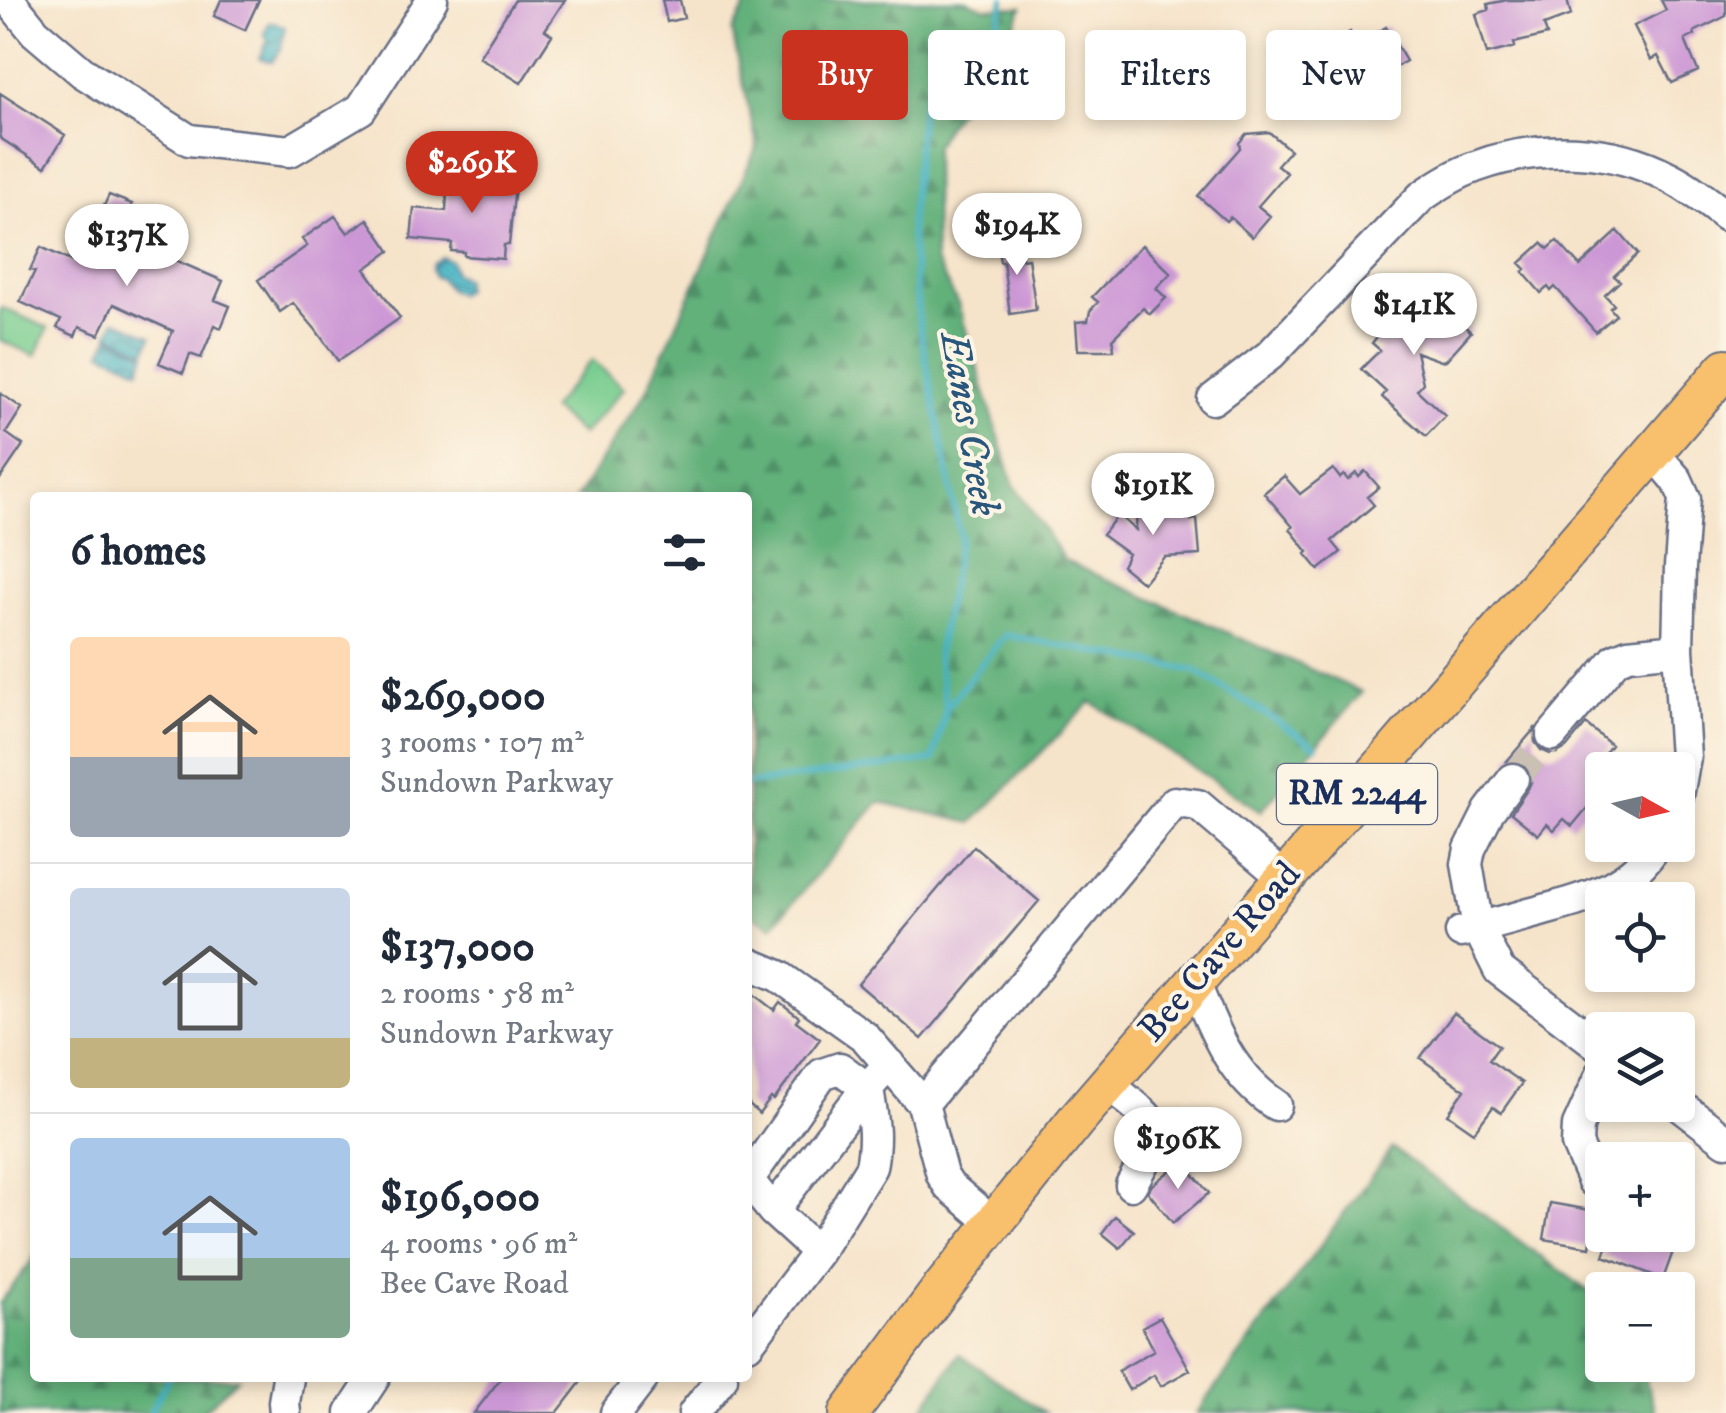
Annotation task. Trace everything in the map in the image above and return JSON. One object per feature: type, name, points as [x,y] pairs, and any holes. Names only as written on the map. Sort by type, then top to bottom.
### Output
[{"type":"main road","name":"Bee Cave Road","points":[[849,1413],[993,1222],[1108,1083],[1726,368]]},
{"type":"street","points":[[9,0],[35,32],[82,72],[189,140],[290,151],[361,108],[432,0]]},
{"type":"street","points":[[1214,400],[1270,356],[1421,197],[1473,167],[1530,154],[1608,155],[1670,177],[1726,216]]},
{"type":"street","points":[[1654,452],[1678,480],[1685,498],[1678,648],[1685,752]]},
{"type":"street","points":[[1552,735],[1616,659],[1678,648]]},
{"type":"street","points":[[1513,779],[1489,811],[1470,849],[1469,930],[1499,970],[1585,1035]]},
{"type":"street","points":[[923,1104],[1175,802],[1198,806],[1217,819],[1284,878]]},
{"type":"street","points":[[1469,930],[1609,889],[1643,862]]},
{"type":"street","points":[[752,965],[780,976],[866,1037],[923,1104],[942,1175],[955,1192],[993,1222]]},
{"type":"street","points":[[1194,981],[1236,1069],[1276,1105]]},
{"type":"street","points":[[773,1211],[889,1064]]},
{"type":"street","points":[[752,1174],[822,1074],[840,1068],[868,1089],[876,1133],[871,1167],[818,1252],[752,1339]]},
{"type":"street","points":[[1108,1083],[1149,1118],[1155,1134],[1154,1145],[1131,1185]]},
{"type":"street","points":[[1585,1111],[1578,1126],[1577,1144],[1585,1162]]},
{"type":"street","points":[[1695,1117],[1726,1141]]},
{"type":"street","points":[[752,1185],[773,1211],[818,1252]]},
{"type":"street","points":[[285,1413],[287,1382]]},
{"type":"street","points":[[351,1413],[371,1382]]},
{"type":"street","points":[[616,1413],[640,1382]]},
{"type":"green space","points":[[749,0],[965,0],[987,8],[1022,7],[1014,30],[928,30],[928,120],[951,120],[934,148],[935,261],[958,304],[1013,483],[1065,561],[1362,692],[1261,811],[1091,702],[972,823],[879,802],[773,926],[752,915],[752,492],[580,492],[646,392],[757,146],[732,32]]},
{"type":"green space","points":[[2,308],[48,328],[36,356],[0,340]]},
{"type":"green space","points":[[592,360],[624,388],[582,435],[551,408]]},
{"type":"green space","points":[[1392,1148],[1585,1289],[1585,1382],[1646,1382],[1656,1413],[1197,1413]]},
{"type":"green space","points":[[30,1263],[30,1382],[234,1382],[201,1413],[0,1413],[0,1303]]},
{"type":"green space","points":[[959,1354],[1045,1413],[920,1413]]},
{"type":"water","points":[[269,23],[285,27],[281,49],[272,62],[260,58],[268,40],[264,34]]},
{"type":"water","points":[[443,257],[451,261],[454,273],[464,279],[465,290],[458,294],[435,277],[434,263]]},
{"type":"water","points":[[115,320],[152,336],[146,351],[109,334]]},
{"type":"water","points":[[109,337],[146,354],[139,369],[102,352]]},
{"type":"building","points":[[221,0],[259,0],[245,30],[214,16]]},
{"type":"building","points":[[515,0],[565,0],[545,30],[552,35],[521,83],[479,57]]},
{"type":"building","points":[[662,0],[680,0],[684,18],[667,22]]},
{"type":"building","points":[[1507,0],[1567,0],[1571,15],[1544,25],[1547,35],[1487,54],[1476,14],[1489,10],[1488,4]]},
{"type":"building","points":[[1661,0],[1726,0],[1726,16],[1685,40],[1698,71],[1672,83],[1658,56],[1651,60],[1634,26],[1666,10]]},
{"type":"building","points":[[0,93],[65,135],[45,167],[0,138]]},
{"type":"building","points":[[1269,132],[1290,150],[1277,165],[1287,173],[1258,206],[1270,216],[1252,237],[1198,196],[1240,148],[1246,134]]},
{"type":"building","points":[[486,163],[496,175],[516,176],[509,245],[504,245],[503,259],[464,256],[464,252],[451,251],[452,243],[411,239],[414,208],[446,211],[447,191],[457,191],[459,172],[474,173]]},
{"type":"building","points":[[109,195],[132,204],[128,214],[132,216],[118,247],[157,263],[161,254],[223,281],[215,300],[230,306],[221,328],[215,325],[201,358],[190,354],[183,373],[159,363],[173,331],[114,304],[99,335],[79,327],[75,336],[57,328],[61,320],[20,302],[41,247],[77,264]]},
{"type":"building","points":[[335,216],[348,233],[368,219],[390,251],[365,269],[400,318],[338,361],[293,303],[280,312],[258,280],[307,246],[302,239]]},
{"type":"building","points":[[1618,231],[1638,254],[1614,276],[1620,281],[1605,295],[1614,305],[1610,308],[1616,315],[1596,332],[1555,287],[1541,293],[1523,272],[1526,269],[1520,263],[1542,243],[1548,249],[1557,241],[1580,266]]},
{"type":"building","points":[[1019,240],[1022,259],[1028,258],[1036,310],[1010,314],[997,243]]},
{"type":"building","points":[[1142,245],[1171,273],[1156,288],[1166,298],[1150,314],[1143,308],[1113,338],[1114,350],[1078,350],[1076,322],[1088,321],[1098,302],[1092,297]]},
{"type":"building","points":[[1426,291],[1471,332],[1446,360],[1416,352],[1423,383],[1417,390],[1445,416],[1426,436],[1382,397],[1386,392],[1361,369],[1380,350],[1372,343],[1381,332]]},
{"type":"building","points":[[0,393],[22,408],[6,433],[23,445],[0,479]]},
{"type":"building","points":[[1333,469],[1340,478],[1344,475],[1348,480],[1365,471],[1379,487],[1367,497],[1374,505],[1332,541],[1341,552],[1319,570],[1290,529],[1293,527],[1264,493],[1284,476],[1300,494]]},
{"type":"building","points":[[1140,500],[1155,501],[1176,517],[1197,519],[1200,555],[1164,557],[1143,583],[1122,566],[1128,554],[1102,535],[1118,515],[1136,530]]},
{"type":"building","points":[[1586,724],[1611,745],[1606,752],[1585,752],[1585,810],[1572,826],[1564,819],[1554,830],[1547,824],[1538,835],[1511,813],[1528,789],[1530,773],[1523,764],[1507,761],[1536,727],[1535,742],[1541,750],[1550,754],[1566,748]]},
{"type":"building","points":[[974,846],[1039,901],[922,1039],[858,984]]},
{"type":"building","points":[[752,993],[774,1010],[780,1002],[799,1017],[796,1021],[820,1039],[759,1114],[752,1108]]},
{"type":"building","points":[[1454,1013],[1499,1046],[1489,1060],[1522,1083],[1501,1113],[1493,1107],[1474,1132],[1448,1114],[1465,1090],[1420,1058]]},
{"type":"building","points":[[1182,1161],[1209,1193],[1173,1223],[1148,1192]]},
{"type":"building","points":[[1550,1203],[1585,1209],[1585,1246],[1544,1239]]},
{"type":"building","points":[[1115,1216],[1134,1231],[1120,1248],[1102,1233]]},
{"type":"building","points":[[1605,1252],[1673,1252],[1666,1272],[1645,1272],[1604,1256]]},
{"type":"building","points":[[1160,1317],[1190,1370],[1161,1386],[1154,1375],[1129,1390],[1118,1371],[1154,1350],[1142,1327]]},
{"type":"building","points":[[498,1382],[581,1382],[557,1413],[474,1413]]},
{"type":"waterway","name":"Eanes Creek","points":[[752,783],[933,760],[946,708],[937,655],[960,537],[919,323],[910,225],[921,111],[929,89],[997,28],[1004,0]]},
{"type":"waterway","points":[[946,708],[1005,635],[1196,671],[1316,746]]},
{"type":"waterway","name":"Eanes Creek","points":[[150,1413],[166,1382]]},
{"type":"tunnel","points":[[1513,779],[1552,735]]}]
